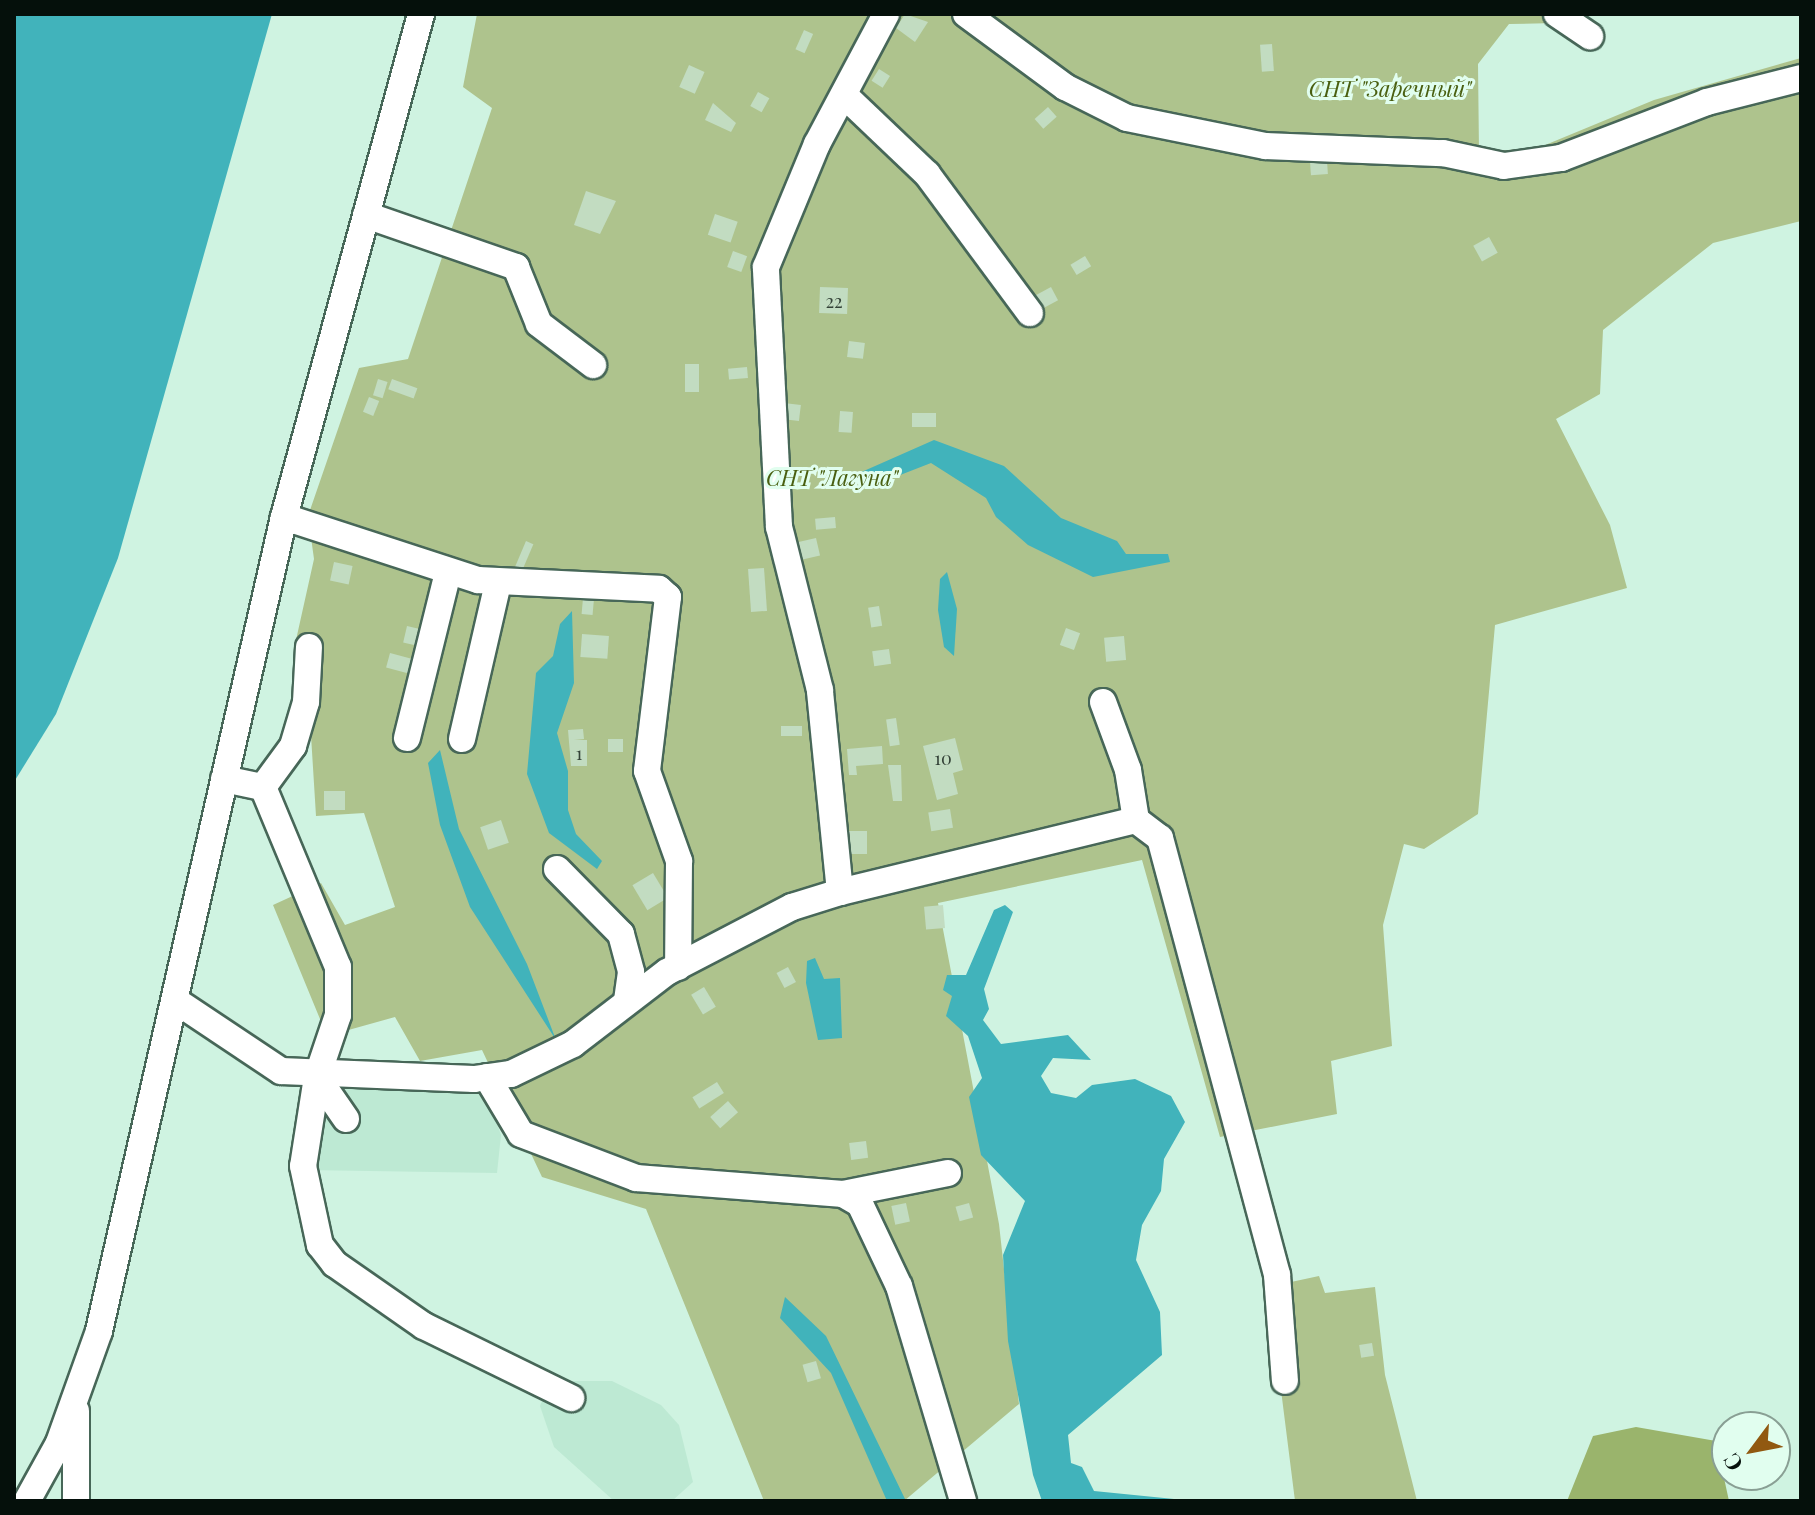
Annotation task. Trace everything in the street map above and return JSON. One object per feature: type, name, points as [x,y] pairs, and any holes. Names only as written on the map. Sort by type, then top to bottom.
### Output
[{"type":"street","points":[[27,1501],[76,1403],[176,1001],[284,517],[421,14]]},
{"type":"street","points":[[840,892],[820,690],[779,527],[766,280],[773,244],[886,14]]},
{"type":"street","points":[[966,14],[1065,87],[1127,118],[1265,146],[1443,153],[1504,166],[1561,158],[1707,102],[1800,82]]},
{"type":"street","points":[[1557,14],[1590,36]]},
{"type":"street","points":[[844,95],[927,174],[1030,313]]},
{"type":"street","points":[[366,215],[516,267],[539,324],[593,365]]},
{"type":"street","points":[[284,517],[448,572],[498,583],[659,589],[668,597],[647,771],[679,861],[678,967]]},
{"type":"street","points":[[407,738],[448,572]]},
{"type":"street","points":[[462,739],[498,583]]},
{"type":"street","points":[[263,787],[293,746],[306,702],[309,647]]},
{"type":"street","points":[[1103,702],[1128,770],[1136,820],[1160,838],[1172,863],[1190,964],[1277,1275],[1285,1381]]},
{"type":"street","points":[[224,779],[263,787]]},
{"type":"street","points":[[263,787],[338,967],[332,1049],[317,1077],[303,1166],[320,1245],[335,1264],[424,1326],[571,1398]]},
{"type":"street","points":[[176,1001],[281,1071],[317,1077],[487,1077],[573,1044],[627,999],[678,967],[792,907],[840,892],[1136,820]]},
{"type":"street","points":[[557,869],[621,934],[631,972],[627,999]]},
{"type":"street","points":[[317,1077],[346,1119]]},
{"type":"street","points":[[487,1077],[521,1134],[636,1178],[843,1194],[948,1173]]},
{"type":"street","points":[[843,1194],[860,1204],[880,1236],[963,1501]]},
{"type":"street","points":[[76,1403],[76,1501]]},
{"type":"shaded area","points":[[317,1077],[485,1090],[501,1135],[497,1173],[306,1170]]},
{"type":"shaded area","points":[[550,1381],[612,1381],[661,1405],[679,1425],[693,1482],[672,1501],[614,1501],[554,1447],[540,1406]]},
{"type":"green space","name":"СНТ \"Лагуна\"","points":[[477,14],[1558,14],[1557,23],[1509,24],[1478,64],[1479,152],[1538,148],[1654,100],[1801,58],[1801,221],[1713,243],[1603,330],[1600,394],[1556,419],[1610,525],[1627,588],[1495,625],[1478,814],[1424,849],[1404,844],[1383,925],[1392,1046],[1331,1061],[1337,1114],[1220,1137],[1142,860],[938,903],[999,1224],[1019,1404],[904,1501],[764,1501],[646,1209],[542,1177],[482,1050],[420,1061],[395,1017],[327,1036],[273,905],[321,883],[345,925],[395,907],[364,813],[316,816],[308,687],[294,649],[314,559],[308,516],[359,368],[408,359],[492,108],[463,87]]},
{"type":"green space","points":[[1319,1276],[1325,1293],[1375,1287],[1385,1375],[1417,1501],[1295,1501],[1268,1287]]},
{"type":"green space","points":[[1636,1427],[1711,1440],[1711,1491],[1727,1491],[1729,1501],[1567,1501],[1593,1436]]},
{"type":"water","points":[[14,14],[272,14],[118,558],[56,714],[14,782]]},
{"type":"water","points":[[934,440],[1004,466],[1061,518],[1117,541],[1126,554],[1168,554],[1170,562],[1093,577],[1028,545],[996,517],[986,498],[931,463],[872,486],[854,482],[857,474]]},
{"type":"water","points":[[947,572],[957,609],[954,656],[944,647],[938,610],[940,579]]},
{"type":"water","points":[[572,611],[574,683],[557,733],[568,771],[568,810],[576,834],[602,861],[597,869],[549,833],[527,774],[536,673],[553,656],[560,624]]},
{"type":"water","points":[[440,750],[459,829],[527,964],[556,1040],[470,907],[440,825],[428,763]]},
{"type":"water","points":[[1005,905],[1013,912],[984,989],[989,1009],[983,1020],[1001,1044],[1068,1035],[1091,1060],[1053,1058],[1041,1076],[1051,1093],[1076,1098],[1092,1085],[1135,1079],[1171,1096],[1185,1122],[1164,1159],[1161,1191],[1142,1225],[1136,1260],[1160,1312],[1162,1355],[1068,1435],[1071,1463],[1082,1467],[1094,1491],[1194,1501],[1042,1501],[1033,1475],[1008,1341],[1003,1255],[1025,1201],[981,1155],[969,1097],[982,1078],[968,1036],[946,1016],[952,996],[943,990],[947,975],[966,975],[994,910]]},
{"type":"water","points":[[815,958],[824,979],[840,978],[842,1038],[818,1040],[806,983],[807,961]]},
{"type":"water","points":[[785,1297],[826,1336],[906,1501],[887,1501],[831,1373],[780,1318]]},
{"type":"building","points":[[905,14],[928,22],[915,42],[896,28]]},
{"type":"building","points":[[804,30],[813,34],[805,53],[795,49]]},
{"type":"building","points":[[1272,44],[1274,71],[1262,72],[1260,45]]},
{"type":"building","points":[[689,65],[705,72],[695,94],[679,87]]},
{"type":"building","points":[[879,69],[890,76],[883,88],[872,81]]},
{"type":"building","points":[[758,92],[769,98],[762,112],[750,106]]},
{"type":"building","points":[[713,103],[736,123],[731,132],[705,120]]},
{"type":"building","points":[[1048,107],[1057,117],[1043,129],[1035,119]]},
{"type":"building","points":[[1327,161],[1328,174],[1311,175],[1310,162]]},
{"type":"building","points":[[586,191],[616,201],[600,234],[574,225]]},
{"type":"building","points":[[715,214],[738,222],[731,243],[708,235]]},
{"type":"building","points":[[1489,237],[1498,253],[1482,261],[1473,246]]},
{"type":"building","points":[[733,251],[747,256],[741,272],[727,267]]},
{"type":"building","points":[[1085,256],[1091,266],[1077,275],[1070,265]]},
{"type":"building","points":[[820,287],[848,288],[847,314],[819,313]]},
{"type":"building","points":[[1051,287],[1058,300],[1040,310],[1033,296]]},
{"type":"building","points":[[849,341],[865,343],[863,359],[847,357]]},
{"type":"building","points":[[685,364],[699,364],[699,392],[685,392]]},
{"type":"building","points":[[747,367],[748,378],[729,380],[728,369]]},
{"type":"building","points":[[378,379],[388,382],[383,398],[373,395]]},
{"type":"building","points":[[392,379],[417,388],[414,399],[388,389]]},
{"type":"building","points":[[369,397],[379,401],[373,416],[363,412]]},
{"type":"building","points":[[784,403],[801,405],[799,421],[782,419]]},
{"type":"building","points":[[840,411],[853,412],[852,433],[839,432]]},
{"type":"building","points":[[912,413],[936,413],[936,427],[912,427]]},
{"type":"building","points":[[835,517],[836,528],[816,530],[815,519]]},
{"type":"building","points":[[816,538],[820,556],[802,560],[797,542]]},
{"type":"building","points":[[526,541],[533,544],[519,577],[512,574]]},
{"type":"building","points":[[334,562],[353,566],[349,585],[330,581]]},
{"type":"building","points":[[764,568],[767,611],[751,612],[748,569]]},
{"type":"building","points":[[583,598],[594,599],[593,615],[582,614]]},
{"type":"building","points":[[879,606],[882,626],[871,627],[868,608]]},
{"type":"building","points":[[407,626],[429,631],[426,648],[403,643]]},
{"type":"building","points":[[1066,628],[1080,633],[1074,650],[1060,645]]},
{"type":"building","points":[[582,634],[609,636],[607,659],[580,657]]},
{"type":"building","points":[[1124,636],[1126,660],[1106,662],[1104,638]]},
{"type":"building","points":[[889,649],[891,664],[874,666],[872,651]]},
{"type":"building","points":[[390,653],[419,661],[415,675],[386,667]]},
{"type":"building","points":[[896,718],[900,745],[890,746],[886,719]]},
{"type":"building","points":[[781,726],[802,726],[802,736],[781,736]]},
{"type":"building","points":[[583,729],[584,739],[574,740],[587,740],[587,766],[571,766],[568,730]]},
{"type":"building","points":[[955,738],[963,770],[953,773],[958,794],[937,800],[923,746]]},
{"type":"building","points":[[608,739],[623,739],[623,752],[608,752]]},
{"type":"building","points":[[882,746],[883,764],[856,766],[857,775],[849,775],[847,749]]},
{"type":"building","points":[[888,765],[901,765],[902,801],[893,801]]},
{"type":"building","points":[[324,791],[345,791],[345,810],[324,810]]},
{"type":"building","points":[[950,809],[953,828],[931,831],[928,812]]},
{"type":"building","points":[[501,820],[509,843],[488,850],[480,827]]},
{"type":"building","points":[[847,831],[867,831],[867,854],[847,854]]},
{"type":"building","points":[[653,873],[668,898],[647,910],[632,885]]},
{"type":"building","points":[[943,905],[945,928],[926,930],[924,907]]},
{"type":"building","points":[[788,967],[796,982],[785,988],[777,973]]},
{"type":"building","points":[[704,987],[716,1007],[703,1014],[691,995]]},
{"type":"building","points":[[717,1082],[724,1093],[699,1108],[692,1097]]},
{"type":"building","points":[[728,1101],[738,1112],[720,1128],[710,1117]]},
{"type":"building","points":[[866,1141],[868,1158],[851,1160],[849,1143]]},
{"type":"building","points":[[906,1203],[910,1222],[895,1225],[891,1206]]},
{"type":"building","points":[[969,1203],[973,1217],[960,1221],[956,1207]]},
{"type":"building","points":[[1372,1343],[1374,1356],[1361,1358],[1359,1345]]},
{"type":"building","points":[[816,1361],[821,1378],[808,1382],[803,1365]]},
{"type":"park label","name":"СНТ \"Заречный\"","points":[[1390,89]]}]
